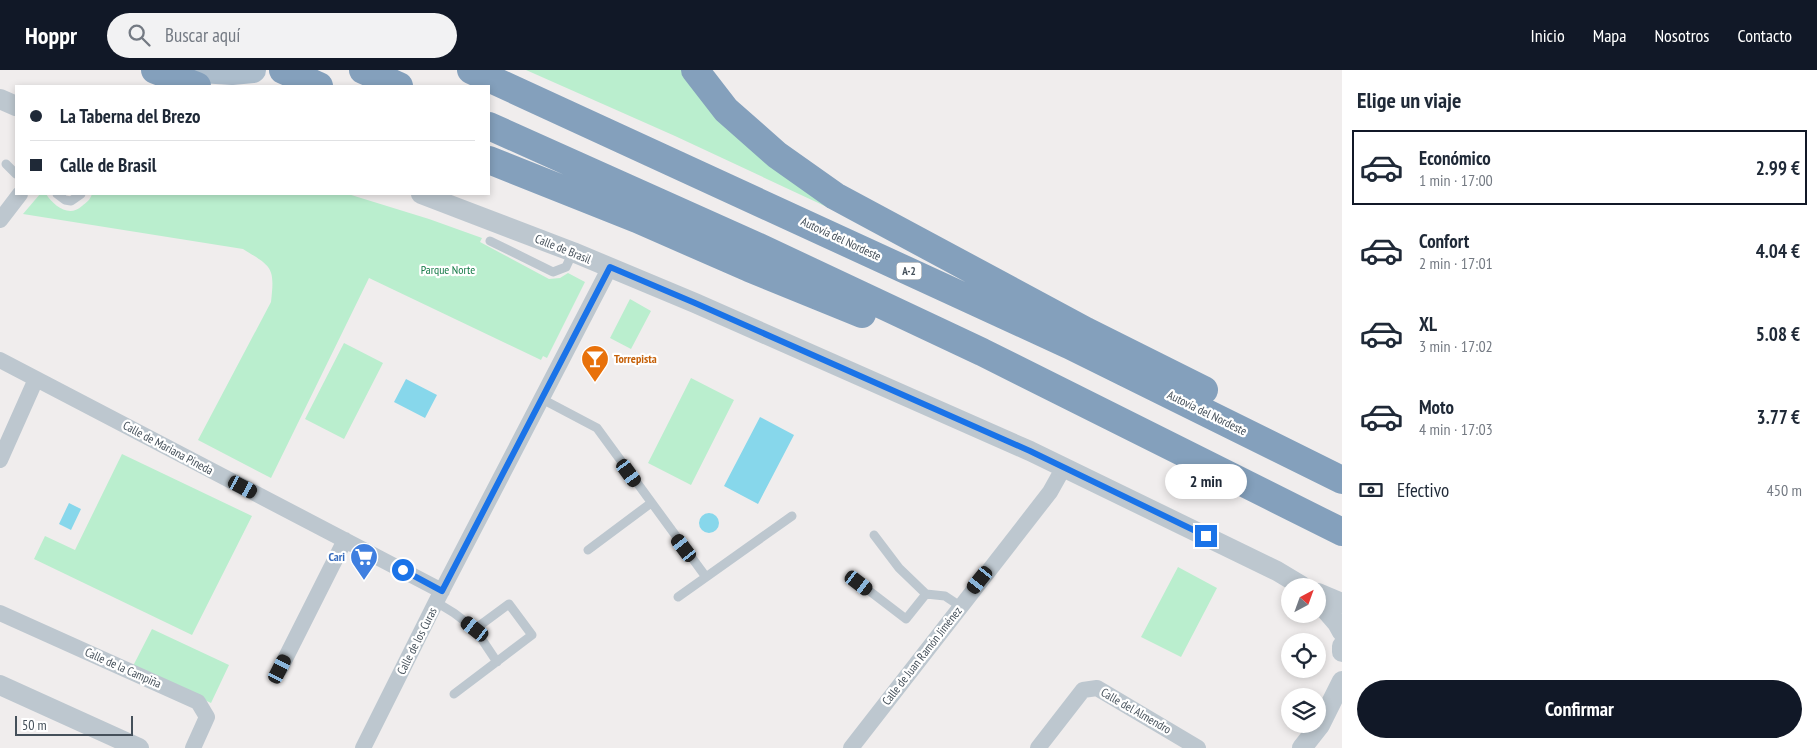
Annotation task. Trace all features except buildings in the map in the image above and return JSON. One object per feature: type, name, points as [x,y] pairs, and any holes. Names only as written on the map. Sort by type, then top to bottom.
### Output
[{"type":"highway","points":[[155,70],[194,85]]},
{"type":"highway","points":[[283,70],[317,85]]},
{"type":"highway","points":[[363,70],[397,85]]},
{"type":"highway","name":"Autovía del Nordeste","points":[[471,70],[1069,345],[1342,480]]},
{"type":"highway","points":[[694,70],[726,110],[777,155],[835,196],[1086,331],[1342,460]]},
{"type":"highway","points":[[490,126],[759,247],[982,352],[1342,532]]},
{"type":"highway","points":[[490,160],[638,219],[749,268],[1094,409]]},
{"type":"highway","points":[[490,181],[749,268]]},
{"type":"main road","points":[[202,70],[243,71]]},
{"type":"street","points":[[0,99],[15,106]]},
{"type":"street","points":[[0,220],[19,195]]},
{"type":"street","name":"Calle de Brasil","points":[[423,195],[573,252],[704,307],[1064,467],[1289,578]]},
{"type":"street","name":"Calle de los Curas","points":[[363,748],[439,596],[610,267]]},
{"type":"street","name":"Calle de Mariana Pineda","points":[[0,360],[345,540],[439,596]]},
{"type":"street","points":[[0,460],[36,379]]},
{"type":"street","name":"Calle de Juan Ramón Jiménez","points":[[851,748],[1050,492],[1064,467]]},
{"type":"street","points":[[280,669],[345,540]]},
{"type":"street","points":[[1326,596],[1342,603]]},
{"type":"street","points":[[1326,610],[1342,632]]},
{"type":"street","name":"Calle de la Campiña","points":[[0,613],[198,702],[207,717],[193,748]]},
{"type":"street","points":[[1342,646],[1342,652]]},
{"type":"street","points":[[1326,713],[1342,681]]},
{"type":"street","points":[[0,685],[140,748]]},
{"type":"street","name":"Calle del Almendro","points":[[1038,748],[1083,690],[1097,688],[1198,748]]},
{"type":"street","points":[[1326,720],[1342,706]]},
{"type":"street","points":[[1302,748],[1314,733]]},
{"type":"lane","points":[[6,164],[15,173]]},
{"type":"lane","points":[[58,195],[65,200],[71,201],[80,195]]},
{"type":"lane","points":[[490,241],[553,272],[566,267],[573,252]]},
{"type":"lane","points":[[542,398],[597,428],[650,503],[706,577]]},
{"type":"lane","points":[[588,550],[650,503]]},
{"type":"lane","points":[[678,597],[792,516]]},
{"type":"lane","points":[[874,534],[899,568],[926,594],[945,596],[960,606]]},
{"type":"lane","points":[[859,583],[906,619],[926,594]]},
{"type":"lane","points":[[439,596],[454,612],[475,629],[497,662]]},
{"type":"lane","points":[[454,694],[532,635],[509,604],[475,629]]},
{"type":"green space","points":[[526,70],[685,70],[844,215],[675,136]]},
{"type":"green space","name":"Parque Norte","points":[[39,195],[47,195],[57,206],[67,211],[72,211],[85,203],[91,195],[351,195],[482,238],[480,242],[549,279],[560,278],[568,273],[585,282],[547,358],[543,356],[541,360],[369,278],[271,478],[198,440],[271,302],[272,275],[266,264],[243,249],[23,214]]},
{"type":"green space","points":[[630,299],[651,311],[631,349],[610,338]]},
{"type":"green space","points":[[344,343],[383,363],[344,439],[305,419]]},
{"type":"green space","points":[[691,378],[734,400],[691,485],[648,463]]},
{"type":"green space","points":[[122,454],[252,516],[192,635],[34,559],[45,536],[75,550]]},
{"type":"green space","points":[[1178,567],[1217,588],[1181,657],[1141,637]]},
{"type":"green space","points":[[152,629],[229,665],[211,703],[133,666]]},
{"type":"water","points":[[406,379],[437,395],[425,418],[394,402]]},
{"type":"water","points":[[760,417],[794,435],[758,504],[724,486]]},
{"type":"water","points":[[69,503],[81,509],[71,530],[59,524]]},
{"type":"water","points":[[709,513],[716,516],[719,523],[716,530],[709,533],[702,530],[699,523],[702,516]]},
{"type":"place","name":"Torrepista","points":[[595,383]]},
{"type":"place","name":"Cari","points":[[364,581]]},
{"type":"route","points":[[403,570],[442,591],[610,267],[1030,451],[1206,536]]}]
